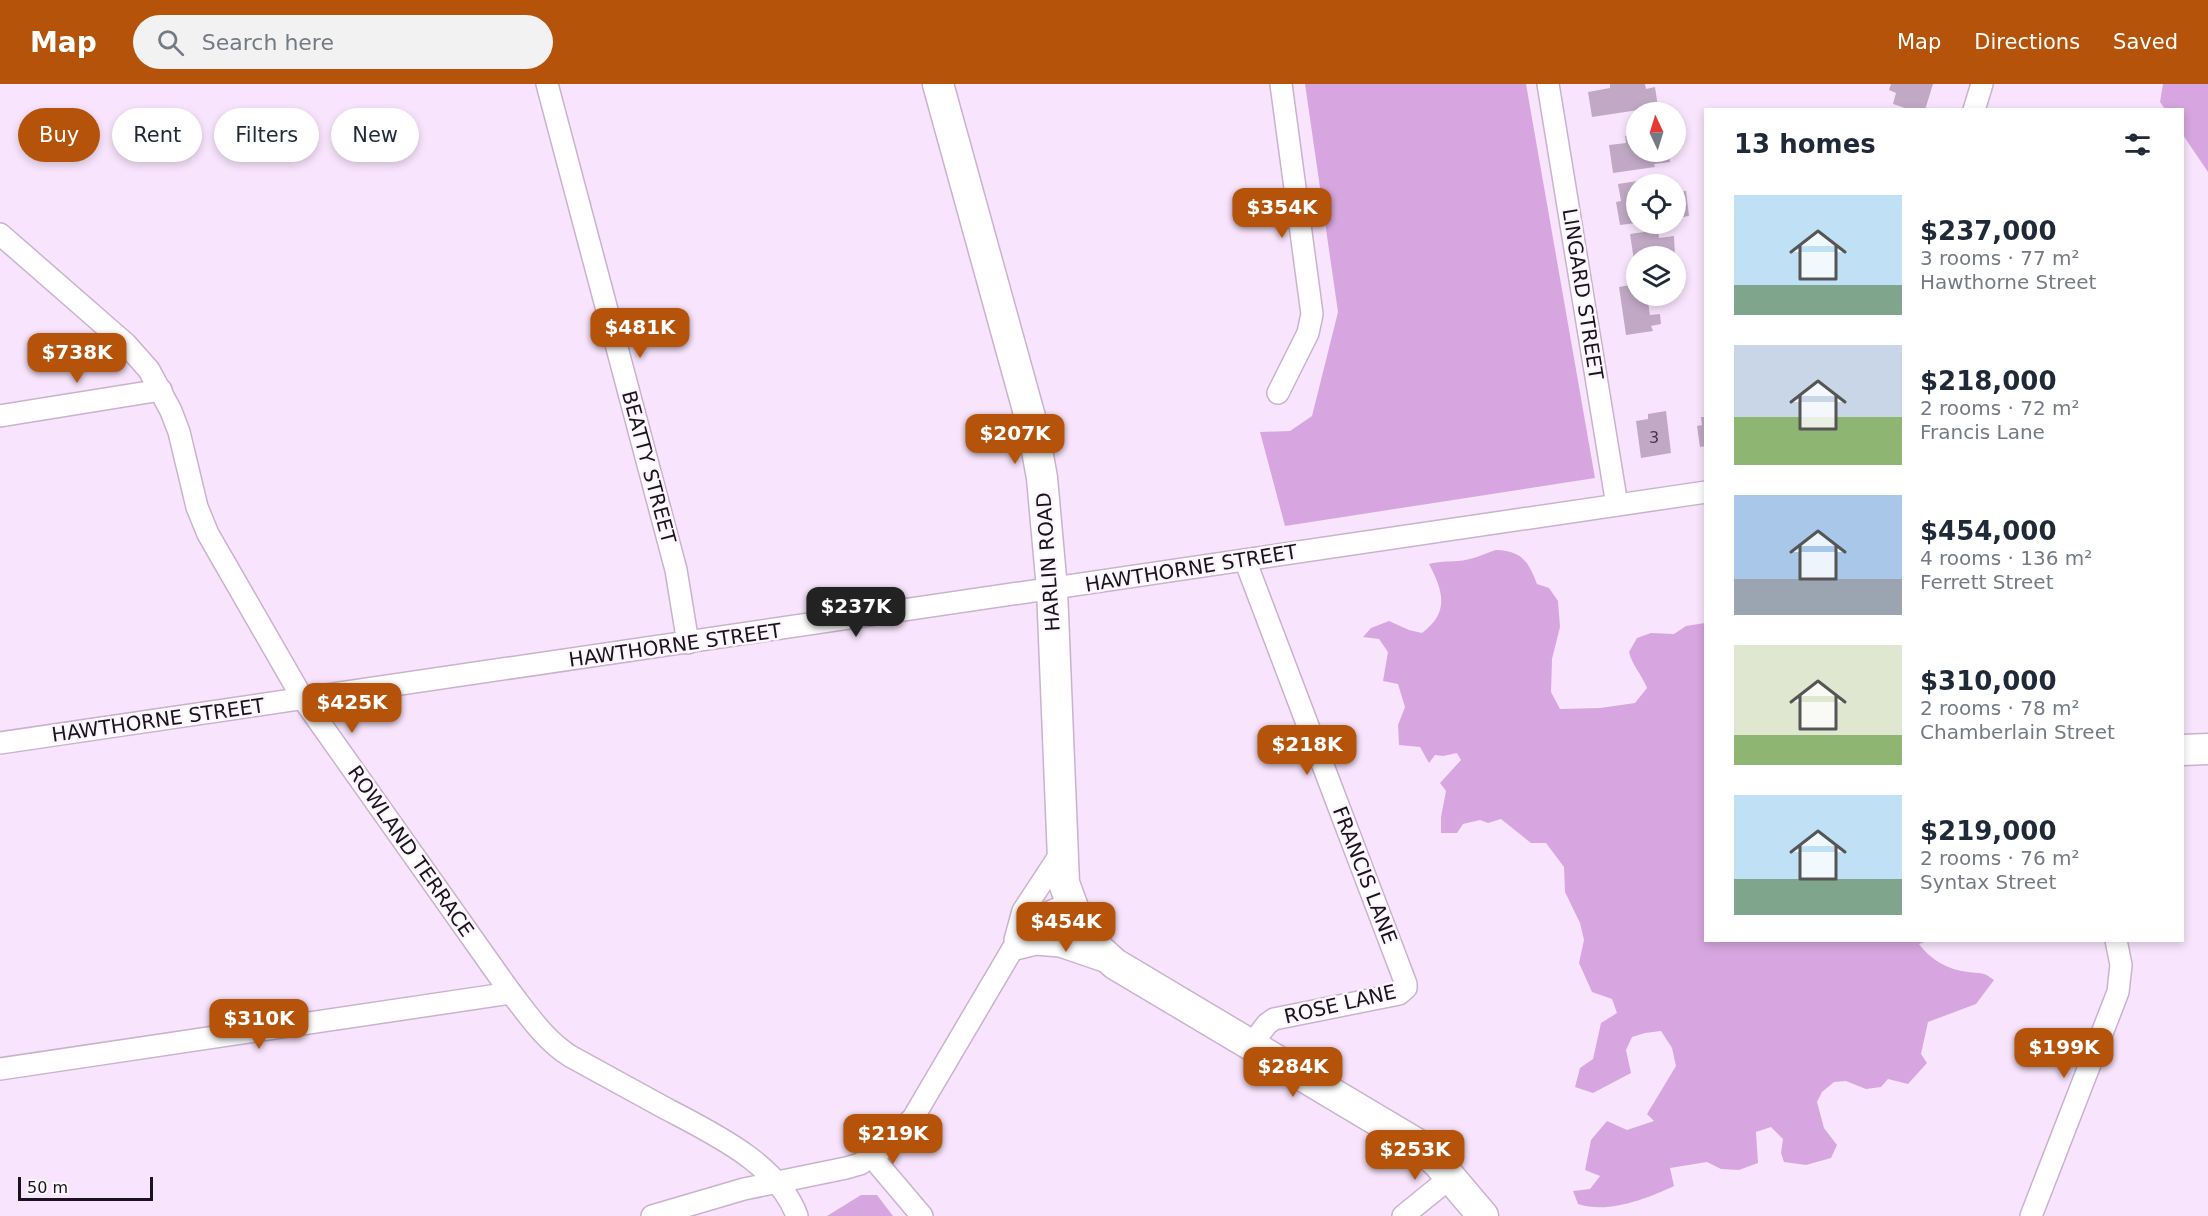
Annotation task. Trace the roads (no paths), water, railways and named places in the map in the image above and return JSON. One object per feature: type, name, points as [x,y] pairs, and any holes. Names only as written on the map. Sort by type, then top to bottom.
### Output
[{"type":"main road","name":"HARLIN ROAD","points":[[938,84],[1033,428],[1042,478],[1052,590],[1064,883],[1083,935],[1115,964],[1417,1144],[1451,1177],[1483,1216]]},
{"type":"main road","points":[[2184,750],[2208,749]]},
{"type":"street","name":"BEATTY STREET","points":[[547,84],[676,570],[688,643]]},
{"type":"street","points":[[1278,393],[1308,333],[1312,314],[1281,84]]},
{"type":"street","name":"LINGARD STREET","points":[[1548,84],[1617,505]]},
{"type":"street","points":[[1975,108],[1982,84]]},
{"type":"street","name":"ROWLAND TERRACE","points":[[0,234],[126,344],[149,370],[161,390],[179,432],[197,507],[208,534],[303,699],[511,993],[544,1035],[561,1050],[736,1148],[777,1182],[788,1197],[797,1216]]},
{"type":"street","points":[[0,416],[161,390]]},
{"type":"street","name":"HAWTHORNE STREET","points":[[0,743],[1704,492]]},
{"type":"street","name":"FRANCIS LANE","points":[[1245,560],[1405,979],[1406,988]]},
{"type":"street","points":[[1012,950],[1023,911],[1063,850]]},
{"type":"street","points":[[652,1216],[744,1189],[846,1168],[887,1146],[914,1118],[1012,950],[1038,918],[1071,904]]},
{"type":"street","points":[[2031,1216],[2118,992],[2121,965],[2115,942]]},
{"type":"street","points":[[1012,950],[1036,944],[1060,946],[1115,964]]},
{"type":"street","name":"ROSE LANE","points":[[1251,1045],[1267,1024],[1274,1019],[1398,993],[1406,988]]},
{"type":"street","points":[[0,1070],[511,993]]},
{"type":"street","points":[[872,1156],[922,1216]]},
{"type":"street","points":[[1403,1216],[1451,1177]]}]
